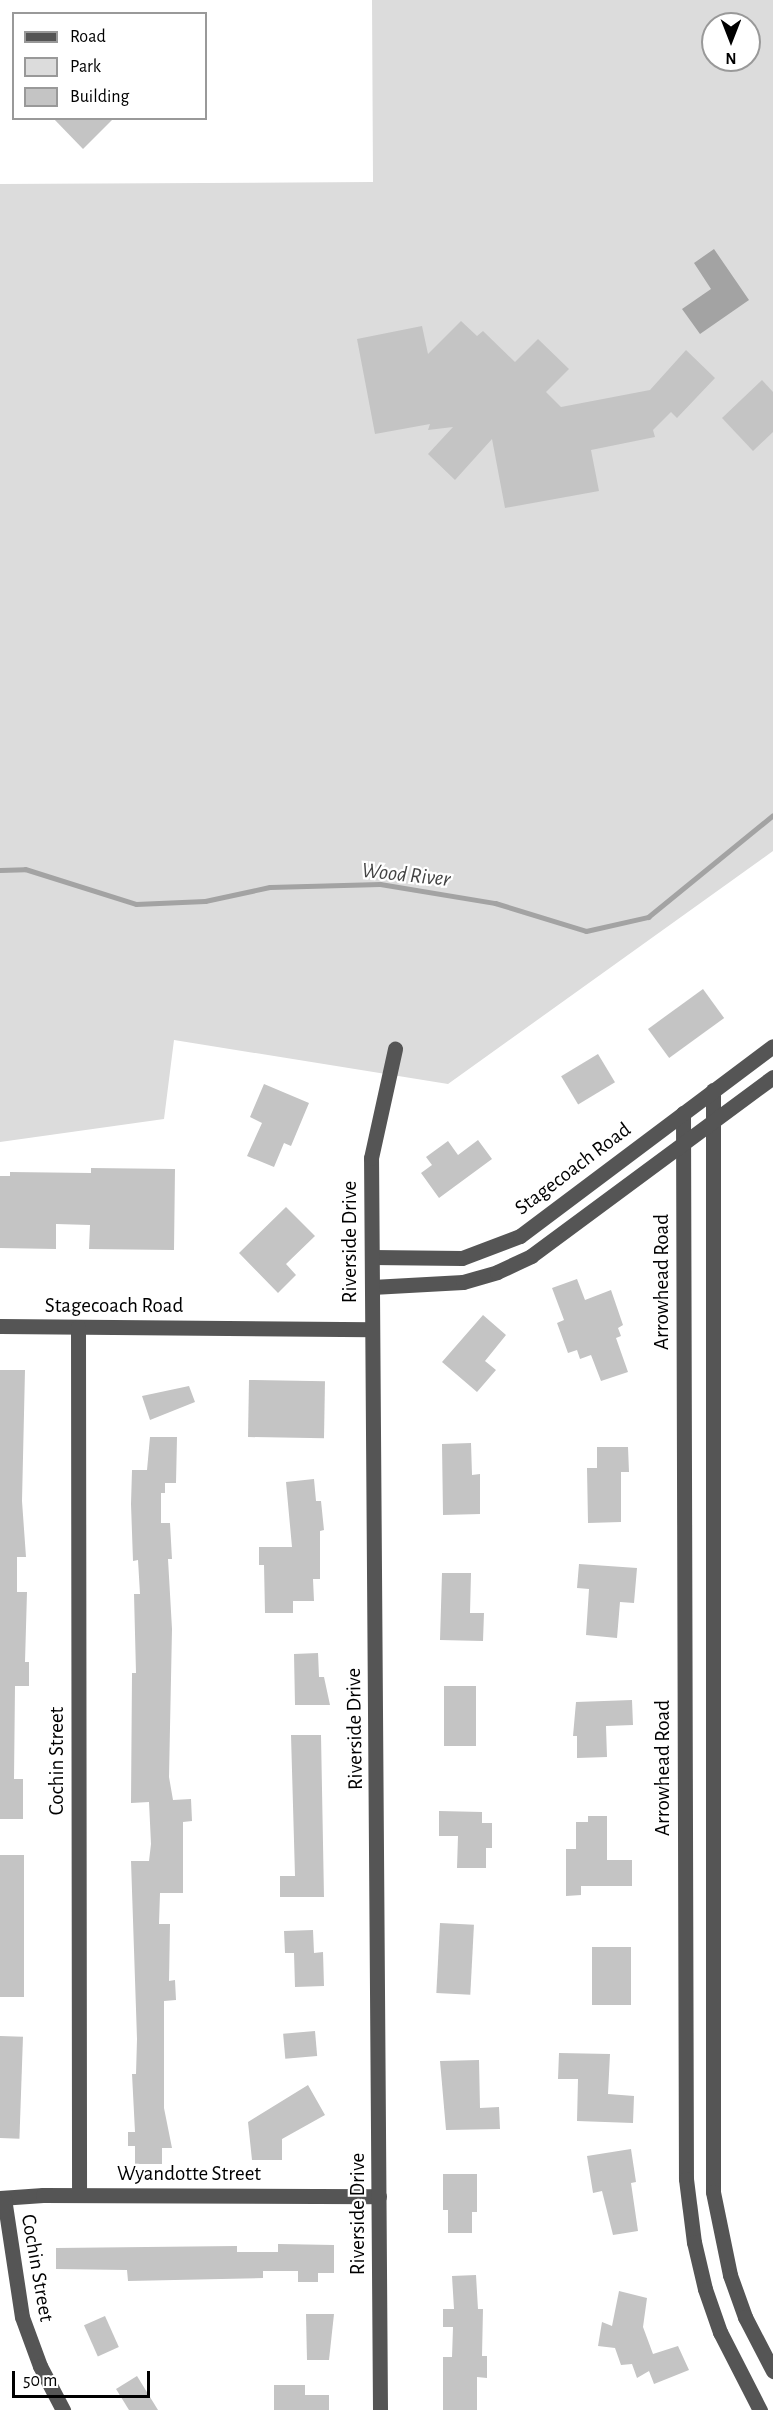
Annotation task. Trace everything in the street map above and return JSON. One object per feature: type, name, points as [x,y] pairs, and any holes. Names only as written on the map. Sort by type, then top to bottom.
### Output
[{"type":"street","name":"Stagecoach Road","points":[[372,1257],[462,1258],[520,1236],[773,1046]]},
{"type":"street","name":"Riverside Drive","points":[[380,2410],[371,1158],[395,1049]]},
{"type":"street","points":[[372,1287],[464,1282],[497,1272],[562,1235],[773,1077]]},
{"type":"street","points":[[713,1090],[713,2192],[730,2275],[745,2317],[773,2372]]},
{"type":"street","name":"Arrowhead Road","points":[[683,1113],[686,2179],[694,2242],[705,2289],[720,2332],[760,2410]]},
{"type":"street","name":"Stagecoach Road","points":[[0,1326],[371,1329]]},
{"type":"street","name":"Cochin Street","points":[[78,1327],[79,2195]]},
{"type":"street","name":"Wyandotte Street","points":[[2,2198],[79,2195],[379,2196]]},
{"type":"street","name":"Cochin Street","points":[[2,2198],[22,2317],[40,2366],[63,2410]]},
{"type":"green space","points":[[372,0],[773,0],[773,851],[448,1084],[174,1040],[164,1119],[0,1142],[0,184],[373,182]]},
{"type":"shaded area","points":[[714,249],[749,300],[700,334],[682,309],[711,289],[694,263]]},
{"type":"building","points":[[55,120],[112,120],[83,149]]},
{"type":"building","points":[[461,321],[477,336],[483,331],[515,362],[538,339],[569,369],[546,392],[561,407],[650,390],[686,350],[715,378],[677,418],[671,412],[653,430],[655,437],[591,450],[599,491],[505,508],[492,439],[455,480],[428,454],[453,427],[428,430],[430,424],[375,434],[357,339],[422,326],[428,354]]},
{"type":"building","points":[[762,380],[773,392],[773,432],[753,451],[722,418]]},
{"type":"building","points":[[703,989],[724,1018],[669,1058],[648,1029]]},
{"type":"building","points":[[598,1054],[615,1082],[578,1104],[561,1076]]},
{"type":"building","points":[[264,1084],[309,1103],[291,1146],[284,1143],[274,1167],[247,1156],[262,1123],[250,1117]]},
{"type":"building","points":[[478,1140],[492,1159],[439,1198],[421,1173],[432,1165],[426,1157],[448,1141],[458,1155]]},
{"type":"building","points":[[91,1168],[175,1169],[174,1250],[89,1249],[90,1225],[56,1224],[56,1249],[0,1248],[0,1176],[10,1176],[10,1172],[91,1173]]},
{"type":"building","points":[[286,1207],[315,1236],[286,1264],[296,1275],[278,1293],[239,1253]]},
{"type":"building","points":[[577,1279],[585,1300],[611,1290],[623,1325],[618,1328],[621,1336],[616,1338],[628,1372],[601,1381],[591,1355],[580,1359],[577,1350],[568,1353],[557,1323],[564,1320],[552,1288]]},
{"type":"building","points":[[483,1315],[506,1335],[485,1361],[496,1370],[477,1392],[442,1362]]},
{"type":"building","points":[[0,1370],[25,1370],[22,1501],[26,1557],[17,1557],[17,1592],[27,1592],[25,1662],[29,1662],[29,1686],[15,1686],[14,1779],[23,1779],[23,1819],[0,1819]]},
{"type":"building","points":[[249,1380],[325,1381],[324,1438],[248,1437]]},
{"type":"building","points":[[189,1386],[195,1402],[150,1420],[142,1396]]},
{"type":"building","points":[[150,1437],[177,1437],[176,1483],[165,1483],[165,1493],[161,1493],[161,1523],[170,1523],[172,1559],[168,1559],[172,1629],[169,1777],[173,1800],[191,1799],[192,1821],[183,1822],[183,1893],[160,1893],[159,1924],[170,1924],[169,1981],[175,1980],[176,2000],[164,2001],[164,2108],[172,2148],[162,2148],[162,2164],[135,2164],[135,2146],[128,2146],[128,2132],[135,2132],[132,2074],[136,2074],[137,2039],[131,1861],[149,1861],[151,1844],[149,1802],[131,1803],[132,1673],[136,1673],[134,1594],[140,1594],[138,1560],[133,1561],[131,1504],[132,1470],[147,1470]]},
{"type":"building","points":[[471,1443],[472,1475],[480,1474],[480,1514],[443,1515],[442,1444]]},
{"type":"building","points":[[597,1447],[628,1447],[629,1472],[621,1472],[621,1522],[588,1523],[587,1468],[597,1468]]},
{"type":"building","points":[[314,1479],[316,1501],[321,1501],[324,1530],[320,1531],[320,1579],[313,1579],[314,1601],[293,1601],[293,1613],[265,1613],[264,1565],[259,1565],[259,1547],[292,1547],[286,1482]]},
{"type":"building","points":[[579,1564],[637,1568],[634,1603],[620,1602],[617,1638],[586,1635],[589,1589],[577,1588]]},
{"type":"building","points":[[442,1573],[471,1573],[470,1613],[484,1613],[483,1641],[440,1640]]},
{"type":"building","points":[[318,1653],[319,1677],[324,1677],[330,1705],[295,1705],[294,1654]]},
{"type":"building","points":[[444,1686],[476,1686],[476,1746],[444,1746]]},
{"type":"building","points":[[632,1700],[633,1725],[606,1726],[607,1757],[577,1758],[577,1736],[573,1736],[576,1702]]},
{"type":"building","points":[[291,1735],[321,1735],[324,1897],[280,1897],[280,1876],[295,1876]]},
{"type":"building","points":[[439,1811],[482,1812],[482,1823],[492,1823],[492,1848],[486,1848],[486,1868],[457,1868],[458,1836],[439,1836]]},
{"type":"building","points":[[588,1816],[607,1816],[607,1860],[632,1860],[632,1886],[581,1886],[581,1895],[566,1896],[566,1849],[576,1849],[576,1822],[588,1822]]},
{"type":"building","points":[[0,1855],[24,1855],[24,1997],[0,1997]]},
{"type":"building","points":[[440,1923],[474,1925],[470,1995],[436,1993]]},
{"type":"building","points":[[313,1930],[314,1953],[323,1952],[324,1986],[295,1987],[294,1953],[285,1953],[284,1931]]},
{"type":"building","points":[[592,1947],[631,1947],[631,2005],[592,2005]]},
{"type":"building","points":[[315,2031],[317,2056],[285,2059],[283,2034]]},
{"type":"building","points":[[0,2036],[23,2037],[19,2139],[0,2138]]},
{"type":"building","points":[[559,2053],[610,2054],[608,2094],[634,2096],[633,2123],[577,2121],[578,2079],[558,2079]]},
{"type":"building","points":[[479,2060],[480,2108],[499,2107],[500,2129],[446,2130],[440,2061]]},
{"type":"building","points":[[308,2085],[325,2115],[282,2139],[282,2160],[252,2160],[248,2122]]},
{"type":"building","points":[[631,2149],[636,2182],[631,2183],[638,2231],[613,2235],[602,2191],[593,2193],[587,2156]]},
{"type":"building","points":[[443,2174],[477,2174],[477,2212],[472,2212],[472,2233],[448,2233],[448,2210],[443,2210]]},
{"type":"building","points":[[278,2244],[334,2245],[334,2273],[318,2273],[318,2282],[298,2282],[298,2271],[263,2271],[263,2278],[128,2281],[127,2270],[56,2269],[56,2248],[237,2246],[237,2252],[278,2252]]},
{"type":"building","points":[[476,2275],[478,2309],[483,2309],[482,2356],[487,2356],[487,2378],[477,2377],[477,2410],[443,2410],[443,2357],[452,2357],[453,2327],[443,2327],[443,2309],[454,2309],[452,2276]]},
{"type":"building","points":[[619,2291],[647,2298],[643,2327],[653,2354],[678,2346],[689,2370],[654,2384],[649,2371],[637,2378],[632,2364],[621,2365],[615,2348],[598,2346],[602,2322],[612,2326]]},
{"type":"building","points":[[306,2314],[334,2314],[329,2360],[307,2360]]},
{"type":"building","points":[[105,2316],[119,2347],[98,2356],[84,2325]]},
{"type":"building","points":[[137,2376],[158,2410],[129,2410],[116,2389]]},
{"type":"building","points":[[274,2385],[305,2385],[305,2395],[329,2395],[329,2410],[274,2410]]},
{"type":"waterway","name":"Wood River","points":[[0,870],[25,869],[136,904],[205,901],[270,887],[380,884],[495,903],[586,931],[648,917],[773,815]]}]
